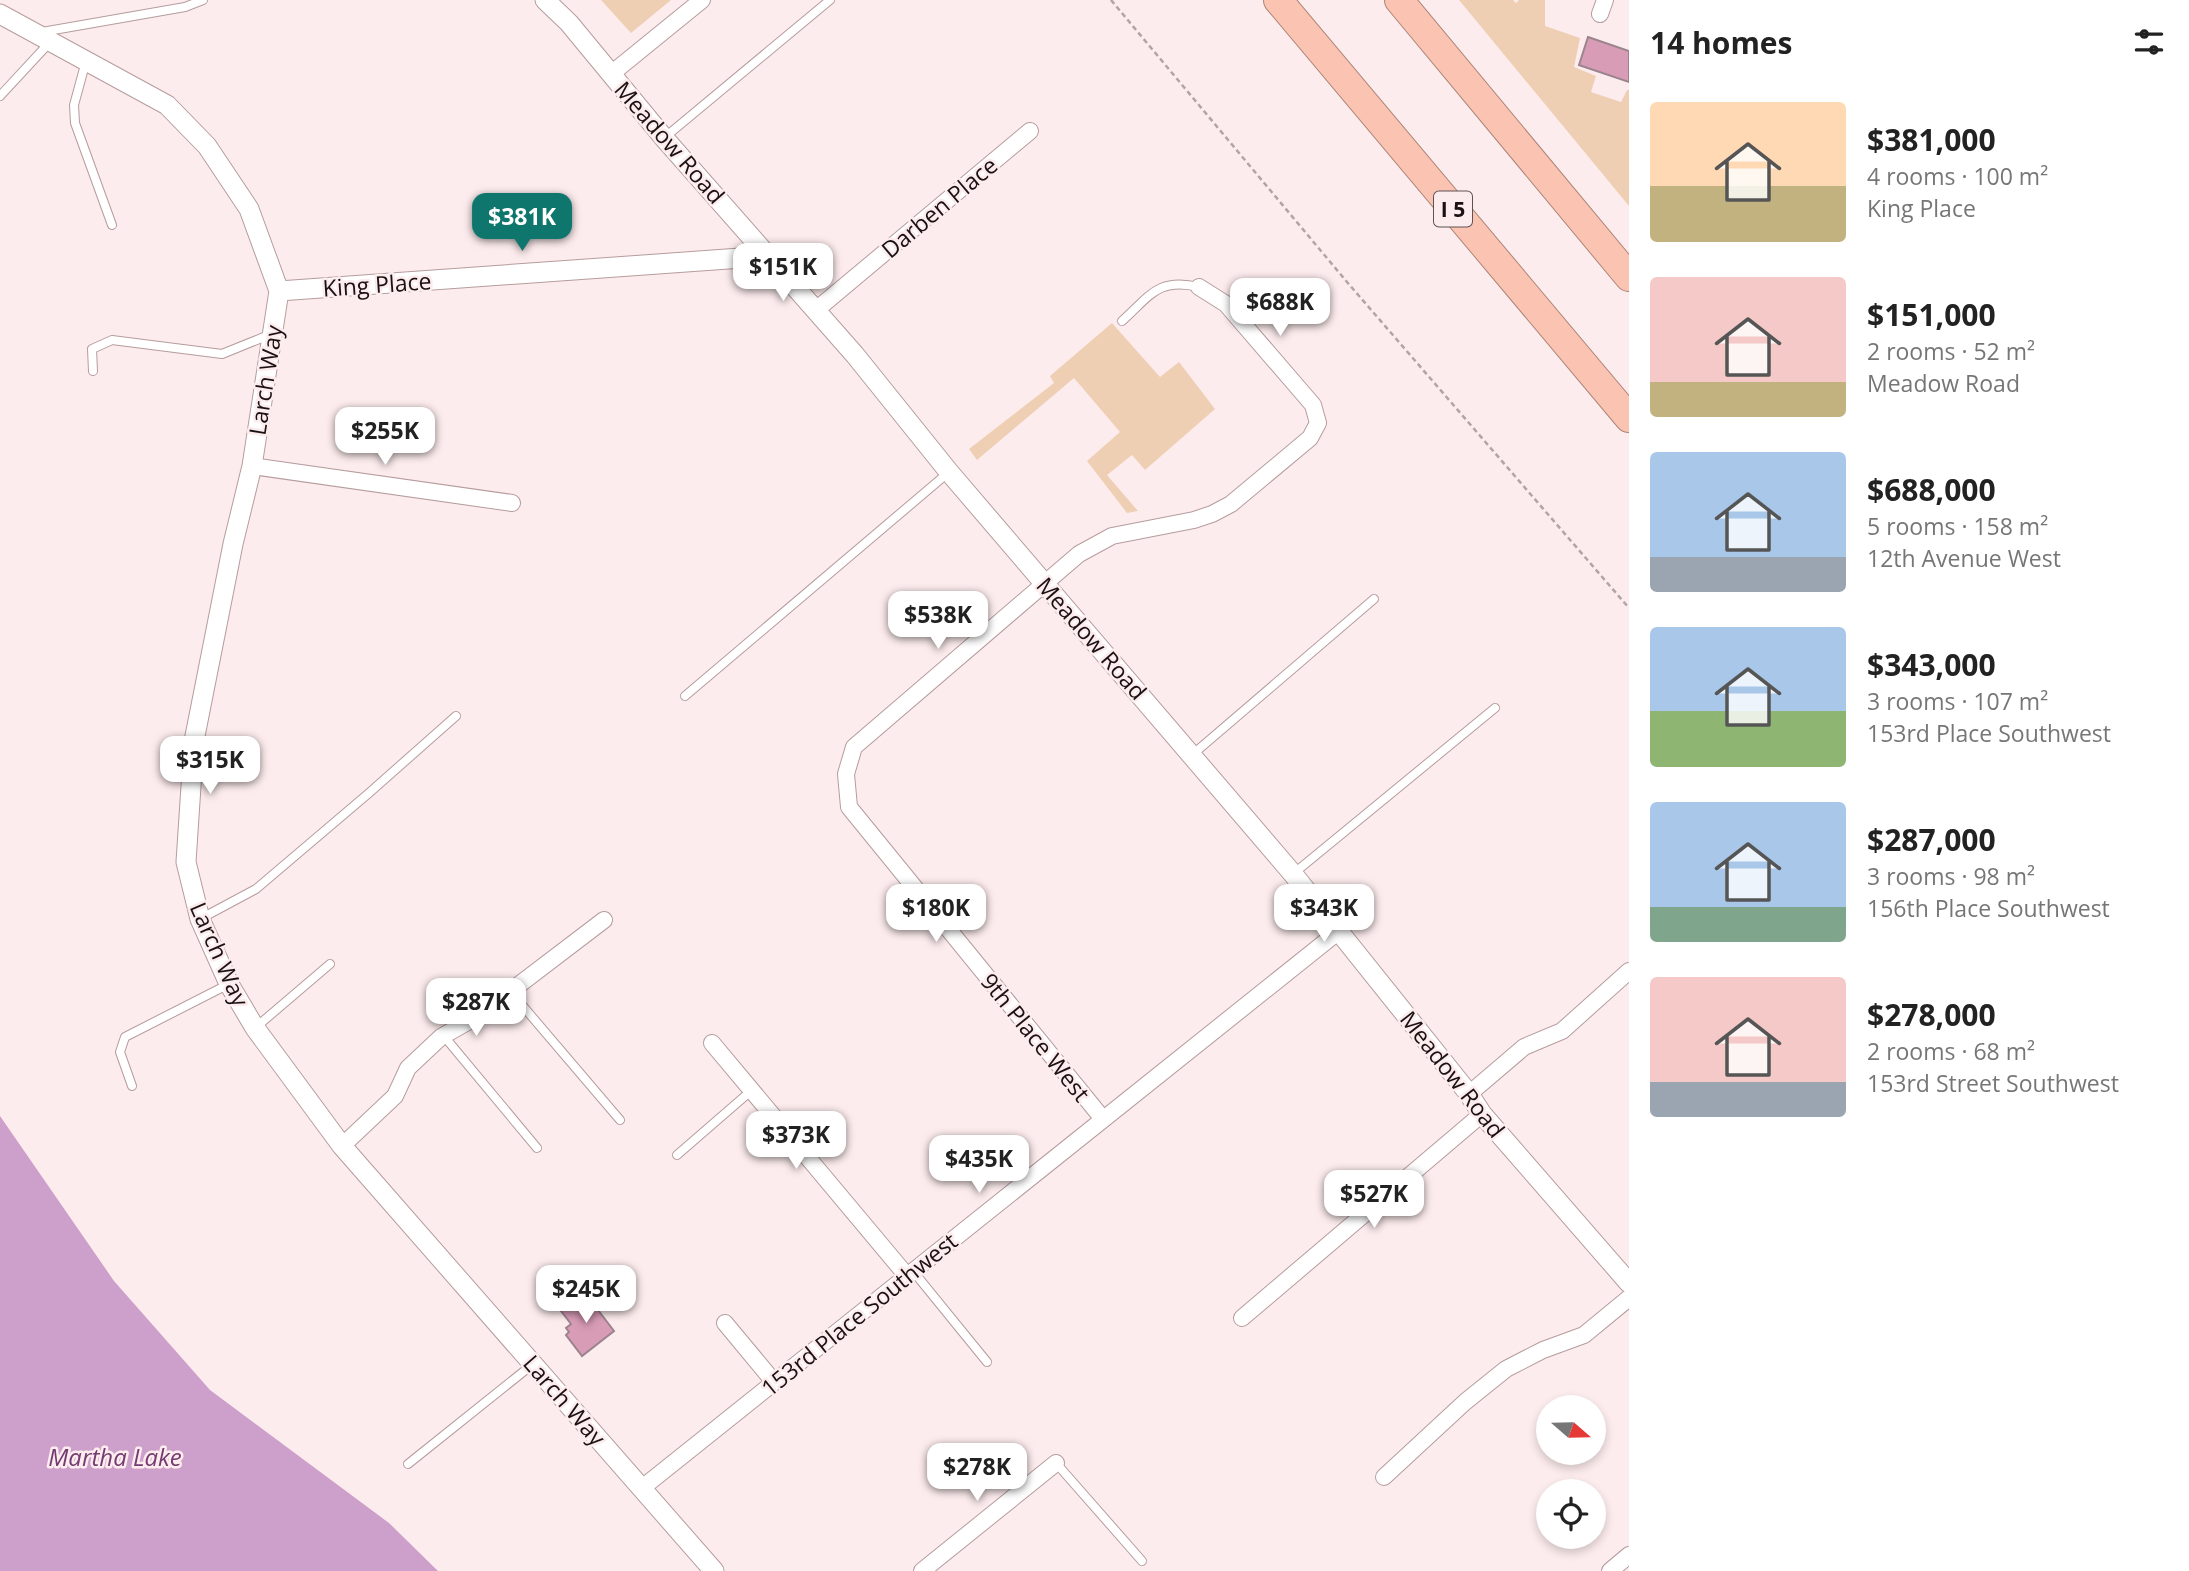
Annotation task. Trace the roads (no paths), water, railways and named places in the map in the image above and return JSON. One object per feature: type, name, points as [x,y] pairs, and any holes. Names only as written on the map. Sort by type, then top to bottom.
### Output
[{"type":"highway","name":"I 5","points":[[1278,0],[1629,418]]},
{"type":"highway","points":[[1399,0],[1629,277]]},
{"type":"street","points":[[611,74],[702,0]]},
{"type":"street","name":"Meadow Road","points":[[554,3],[664,138],[816,310],[949,472],[1293,874],[1469,1094],[1482,1114],[1629,1283]]},
{"type":"street","name":"Larch Way","points":[[0,14],[167,105],[207,146],[249,209],[278,291],[252,467],[233,544],[194,741],[186,862],[200,919],[229,984],[255,1028],[342,1146],[714,1571]]},
{"type":"street","name":"Darben Place","points":[[816,310],[1030,131]]},
{"type":"street","name":"King Place","points":[[278,291],[769,256]]},
{"type":"street","points":[[1045,583],[1079,554],[1104,540],[1138,529],[1194,520],[1231,504],[1310,438],[1318,423],[1313,405],[1226,304],[1199,287]]},
{"type":"street","points":[[252,467],[512,503]]},
{"type":"street","name":"9th Place West","points":[[1045,583],[854,747],[846,774],[849,807],[1103,1119]]},
{"type":"street","points":[[342,1146],[394,1097],[408,1068],[443,1035],[478,1016],[604,920]]},
{"type":"street","name":"153rd Place Southwest","points":[[642,1488],[1339,931]]},
{"type":"street","points":[[1469,1094],[1524,1047],[1562,1031],[1627,978]]},
{"type":"street","points":[[712,1043],[910,1273]]},
{"type":"street","points":[[1242,1318],[1482,1114]]},
{"type":"street","points":[[1384,1477],[1465,1402],[1506,1369],[1543,1350],[1584,1335],[1629,1298]]},
{"type":"street","points":[[725,1323],[774,1382]]},
{"type":"street","points":[[922,1571],[1056,1463]]},
{"type":"street","points":[[1610,1571],[1629,1555]]},
{"type":"lane","points":[[0,96],[43,37],[185,7],[203,0]]},
{"type":"lane","points":[[664,138],[830,0]]},
{"type":"lane","points":[[86,61],[74,105],[75,123],[112,225]]},
{"type":"lane","points":[[1122,321],[1163,286],[1176,283],[1199,287]]},
{"type":"lane","points":[[93,371],[92,349],[112,340],[222,354],[272,334]]},
{"type":"lane","points":[[685,696],[949,472]]},
{"type":"lane","points":[[1192,755],[1374,599]]},
{"type":"lane","points":[[1293,874],[1495,708]]},
{"type":"lane","points":[[200,919],[256,888],[456,716]]},
{"type":"lane","points":[[255,1028],[330,964]]},
{"type":"lane","points":[[132,1086],[120,1052],[125,1037],[229,984]]},
{"type":"lane","points":[[510,991],[620,1120]]},
{"type":"lane","points":[[443,1035],[537,1148]]},
{"type":"lane","points":[[677,1155],[752,1090]]},
{"type":"lane","points":[[910,1273],[987,1362]]},
{"type":"lane","points":[[408,1464],[533,1364]]},
{"type":"lane","points":[[1056,1463],[1142,1561]]},
{"type":"water","name":"Martha Lake","points":[[0,1116],[114,1281],[210,1390],[389,1523],[438,1571],[0,1571]]}]
